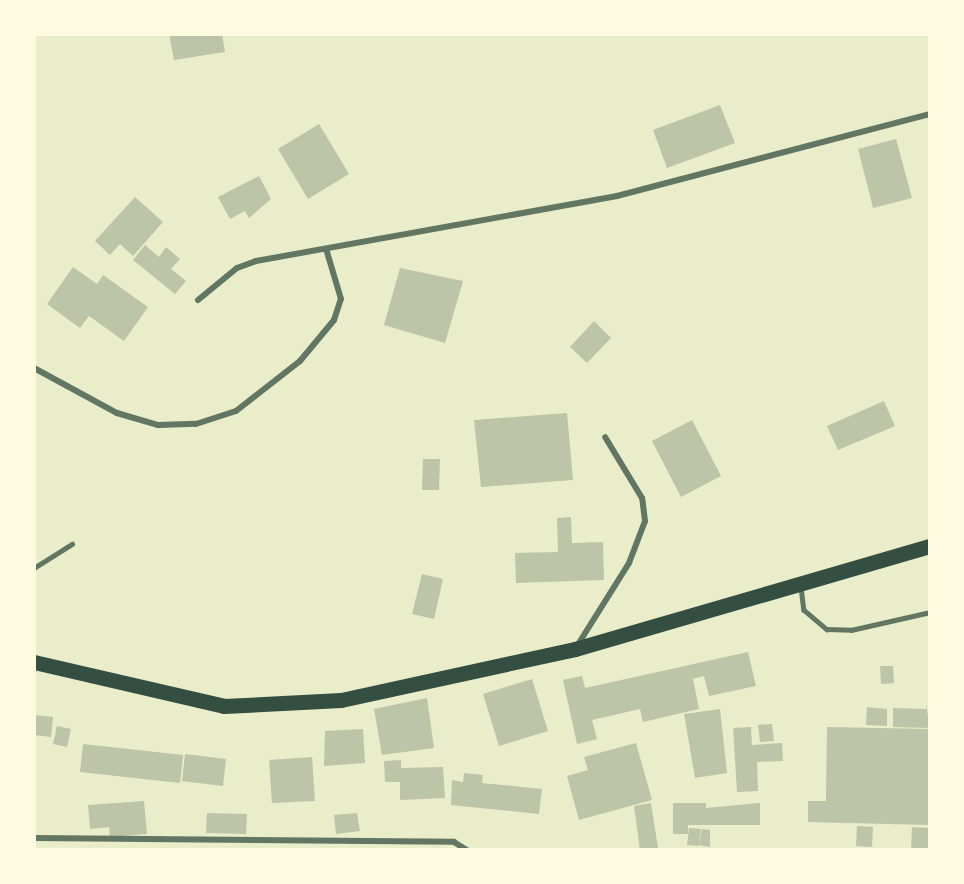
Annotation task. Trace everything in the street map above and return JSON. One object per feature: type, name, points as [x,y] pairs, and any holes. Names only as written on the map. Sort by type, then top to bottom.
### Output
[{"type":"main road","points":[[35,662],[224,706],[341,700],[575,649],[801,586],[930,546]]},
{"type":"street","points":[[198,300],[237,268],[256,261],[327,252],[616,196],[930,114]]},
{"type":"street","points":[[34,368],[117,413],[158,425],[196,424],[236,411],[300,361],[334,320],[341,299],[327,252]]},
{"type":"street","points":[[575,649],[628,562],[645,521],[642,498],[605,437]]},
{"type":"street","points":[[34,838],[454,842],[467,849]]},
{"type":"lane","points":[[34,568],[72,544]]},
{"type":"lane","points":[[801,586],[804,610],[827,629],[851,630],[930,612]]},
{"type":"building","points":[[169,34],[222,34],[225,52],[174,60]]},
{"type":"building","points":[[720,105],[735,143],[667,168],[653,130]]},
{"type":"building","points":[[319,124],[349,174],[308,199],[278,149]]},
{"type":"building","points":[[896,139],[912,198],[873,208],[858,149]]},
{"type":"building","points":[[259,176],[271,199],[249,218],[245,211],[230,219],[218,197]]},
{"type":"building","points":[[135,197],[163,222],[133,256],[120,244],[110,255],[95,241]]},
{"type":"building","points":[[145,245],[159,257],[166,247],[180,259],[171,269],[186,281],[175,294],[133,260]]},
{"type":"building","points":[[73,267],[97,284],[103,275],[148,307],[124,341],[89,316],[80,328],[47,304]]},
{"type":"building","points":[[400,268],[463,281],[445,343],[384,325]]},
{"type":"building","points":[[594,321],[611,338],[587,363],[570,347]]},
{"type":"building","points":[[884,401],[895,426],[838,450],[827,426]]},
{"type":"building","points":[[567,413],[573,480],[481,487],[474,420]]},
{"type":"building","points":[[692,420],[721,476],[681,497],[652,441]]},
{"type":"building","points":[[423,459],[440,459],[439,490],[422,490]]},
{"type":"building","points":[[571,517],[572,543],[603,542],[604,580],[516,583],[515,553],[558,552],[557,518]]},
{"type":"building","points":[[422,574],[443,579],[434,619],[412,614]]},
{"type":"building","points":[[748,652],[756,686],[709,696],[704,676],[693,679],[699,709],[643,722],[640,709],[592,720],[597,739],[577,744],[563,680],[582,676],[585,688]]},
{"type":"building","points":[[880,666],[893,666],[894,683],[881,684]]},
{"type":"building","points":[[532,679],[548,731],[499,746],[483,694]]},
{"type":"building","points":[[427,698],[434,748],[382,755],[374,709]]},
{"type":"building","points":[[926,704],[930,728],[893,727],[893,708],[926,709]]},
{"type":"building","points":[[867,707],[887,709],[887,726],[866,725]]},
{"type":"building","points":[[720,709],[727,773],[695,778],[684,714]]},
{"type":"building","points":[[34,715],[53,717],[51,737],[34,735]]},
{"type":"building","points":[[772,724],[774,741],[760,742],[758,725]]},
{"type":"building","points":[[57,726],[71,729],[67,747],[53,744]]},
{"type":"building","points":[[751,727],[752,745],[782,743],[783,761],[757,762],[758,791],[737,792],[733,728]]},
{"type":"building","points":[[827,727],[930,729],[930,825],[808,822],[808,801],[826,801]]},
{"type":"building","points":[[363,729],[365,763],[324,766],[325,731]]},
{"type":"building","points":[[636,743],[652,800],[579,820],[567,776],[588,770],[584,757]]},
{"type":"building","points":[[83,744],[183,755],[180,783],[80,772]]},
{"type":"building","points":[[185,754],[226,759],[223,786],[182,781]]},
{"type":"building","points":[[312,757],[315,801],[272,803],[269,760]]},
{"type":"building","points":[[401,760],[401,768],[443,767],[445,798],[400,800],[400,782],[385,782],[384,761]]},
{"type":"building","points":[[464,773],[483,775],[482,783],[542,789],[539,814],[451,805],[452,780],[463,782]]},
{"type":"building","points":[[144,801],[147,834],[110,837],[109,827],[90,829],[88,805]]},
{"type":"building","points":[[651,803],[658,848],[640,850],[634,806]]},
{"type":"building","points":[[673,803],[706,803],[706,808],[760,803],[760,825],[688,825],[688,834],[673,834]]},
{"type":"building","points":[[207,813],[247,814],[246,834],[206,833]]},
{"type":"building","points":[[357,813],[360,831],[336,834],[334,815]]},
{"type":"building","points":[[857,826],[873,827],[872,847],[856,846]]},
{"type":"building","points":[[912,827],[930,828],[930,850],[911,850]]},
{"type":"building","points":[[689,828],[701,829],[699,846],[687,845]]},
{"type":"building","points":[[702,829],[710,830],[710,847],[699,845]]}]
